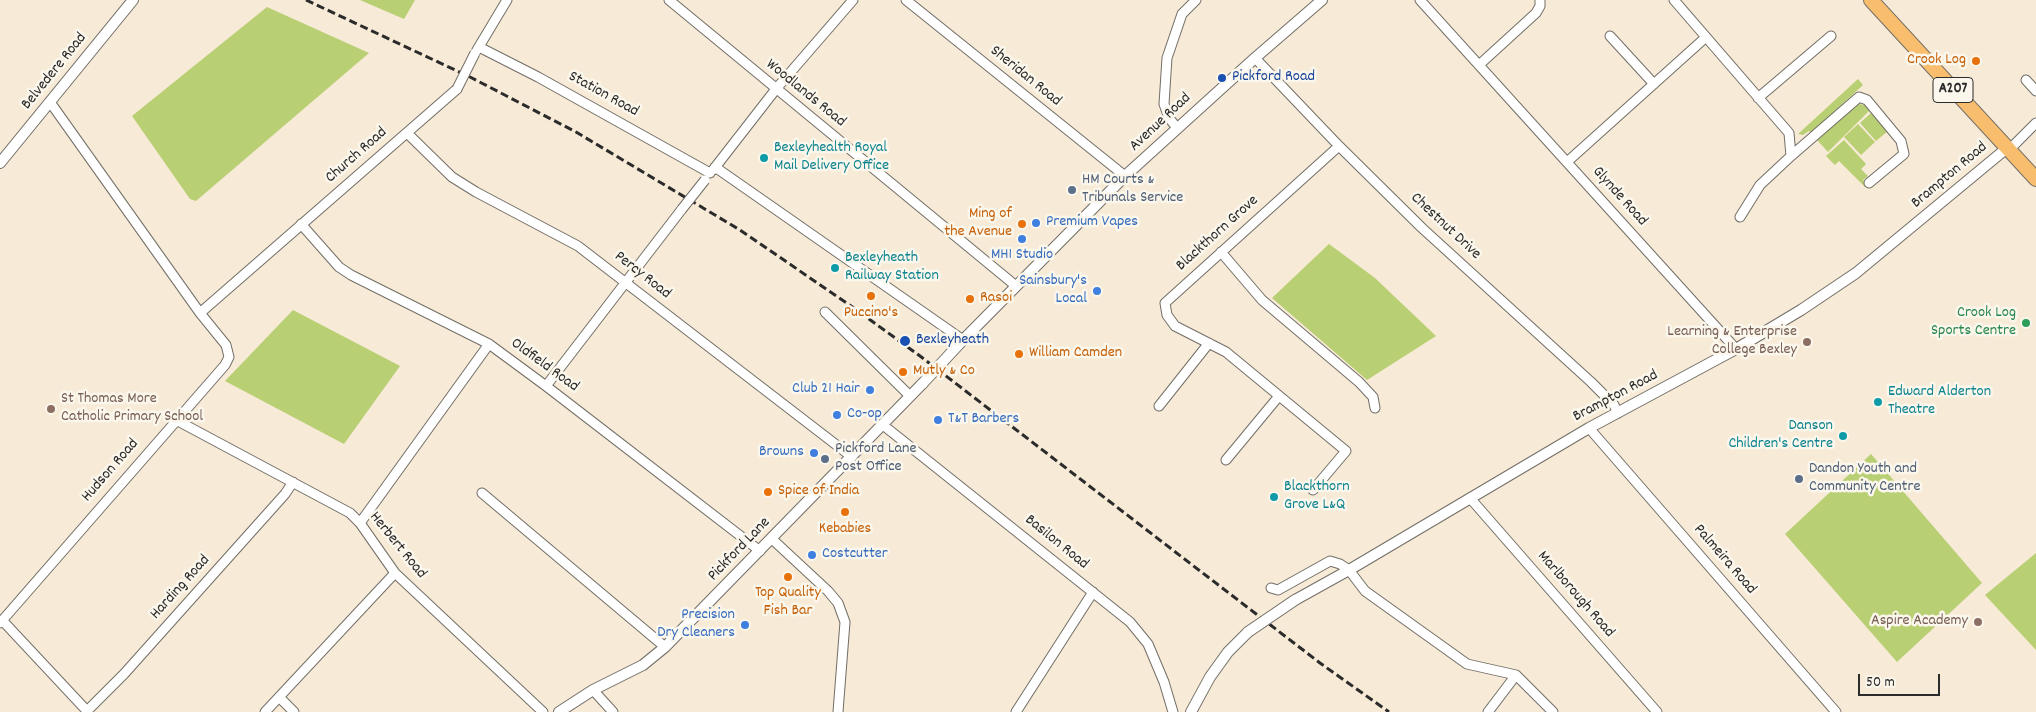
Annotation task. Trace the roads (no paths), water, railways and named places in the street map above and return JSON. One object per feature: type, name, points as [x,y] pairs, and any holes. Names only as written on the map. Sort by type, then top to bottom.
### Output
[{"type":"main road","name":"A207","points":[[1871,0],[2036,178]]},
{"type":"street","name":"Belvedere Road","points":[[0,162],[133,0]]},
{"type":"street","name":"Church Road","points":[[200,313],[457,89],[477,50],[507,0]]},
{"type":"street","name":"Woodlands Road","points":[[669,0],[1016,286]]},
{"type":"street","points":[[546,386],[776,89],[853,0]]},
{"type":"street","name":"Sheridan Road","points":[[906,0],[1125,176]]},
{"type":"street","points":[[1177,128],[1168,118],[1164,104],[1167,58],[1182,14],[1196,0]]},
{"type":"street","name":"Avenue Road","points":[[923,383],[1125,176],[1322,0]]},
{"type":"street","name":"Glynde Road","points":[[1420,0],[1736,349]]},
{"type":"street","points":[[1479,65],[1536,13],[1540,6],[1540,0]]},
{"type":"street","points":[[1674,0],[1789,134],[1791,156]]},
{"type":"street","points":[[1610,36],[1654,84]]},
{"type":"street","points":[[1758,98],[1831,36]]},
{"type":"street","points":[[1568,162],[1705,38]]},
{"type":"street","name":"Station Road","points":[[477,50],[538,77],[710,173],[963,340]]},
{"type":"street","name":"Chestnut Drive","points":[[1255,58],[1339,146],[1422,228],[1591,382],[1614,405],[1618,413]]},
{"type":"street","points":[[2026,80],[2036,91]]},
{"type":"street","points":[[1740,217],[1760,185],[1859,97],[1868,100],[1901,141],[1904,154],[1869,183]]},
{"type":"street","points":[[50,102],[200,313]]},
{"type":"street","points":[[2008,149],[2036,123]]},
{"type":"street","name":"Percy Road","points":[[407,132],[452,177],[476,192],[578,246],[852,457]]},
{"type":"street","name":"Blackthorn Grove","points":[[1313,490],[1346,451],[1226,352],[1175,326],[1167,315],[1165,303],[1339,146]]},
{"type":"street","name":"Brampton Road","points":[[1191,712],[1210,677],[1228,652],[1248,632],[1295,600],[1589,428],[1736,349],[1856,273],[2008,149]]},
{"type":"street","name":"Oldfield Road","points":[[301,224],[340,266],[351,275],[489,344],[760,551]]},
{"type":"street","points":[[1221,252],[1262,300],[1359,382],[1373,397],[1375,408]]},
{"type":"street","points":[[825,312],[910,396]]},
{"type":"street","name":"Hudson Road","points":[[1,621],[225,365],[229,357],[226,345],[200,313]]},
{"type":"street","points":[[1160,406],[1209,343]]},
{"type":"street","points":[[360,523],[489,344]]},
{"type":"street","name":"Pickford Lane","points":[[559,712],[593,690],[642,665],[664,648],[923,383]]},
{"type":"street","points":[[1226,460],[1279,396]]},
{"type":"street","name":"Herbert Road","points":[[176,420],[350,513],[360,523],[395,573],[543,712]]},
{"type":"street","name":"Basilon Road","points":[[883,425],[1130,622],[1148,644],[1164,682],[1173,712]]},
{"type":"street","name":"Palmeira Road","points":[[1589,428],[1836,712]]},
{"type":"street","name":"Harding Road","points":[[88,712],[285,494],[293,482]]},
{"type":"street","points":[[482,493],[664,648]]},
{"type":"street","name":"Marlborough Road","points":[[1470,498],[1657,712]]},
{"type":"street","points":[[772,539],[838,603],[845,622],[838,712]]},
{"type":"street","points":[[1271,588],[1278,590],[1330,561],[1340,564],[1349,570],[1365,591],[1467,664],[1516,675],[1552,712]]},
{"type":"street","points":[[265,712],[395,573]]},
{"type":"street","points":[[1016,712],[1093,592]]},
{"type":"street","points":[[1,621],[88,712]]},
{"type":"street","points":[[1488,712],[1516,675]]},
{"type":"street","points":[[593,690],[613,712]]},
{"type":"street","points":[[279,697],[294,712]]},
{"type":"railway","points":[[306,0],[470,77],[576,132],[740,230],[920,356],[1320,663],[1389,712]]},
{"type":"place","name":"Crook Log","points":[[1976,61]]},
{"type":"place","name":"Pickford Road","points":[[1222,78]]},
{"type":"place","name":"Bexleyhealth Royal Mail Delivery Office","points":[[764,158]]},
{"type":"place","name":"HM Courts & Tribunals Service","points":[[1072,190]]},
{"type":"place","name":"Premium Vapes","points":[[1036,223]]},
{"type":"place","name":"Ming of the Avenue","points":[[1022,224]]},
{"type":"place","name":"MH1 Studio","points":[[1022,239]]},
{"type":"place","name":"Bexleyheath Railway Station","points":[[835,268]]},
{"type":"place","name":"Sainsbury's Local","points":[[1097,291]]},
{"type":"place","name":"Puccino's","points":[[871,296]]},
{"type":"place","name":"Rasoi","points":[[970,299]]},
{"type":"place","name":"Crook Log Sports Centre","points":[[2026,323]]},
{"type":"place","name":"Bexleyheath","points":[[905,341]]},
{"type":"place","name":"Learning & Enterprise College Bexley","points":[[1807,342]]},
{"type":"place","name":"William Camden","points":[[1019,354]]},
{"type":"place","name":"Mutly & Co","points":[[903,372]]},
{"type":"place","name":"Club 21 Hair","points":[[870,390]]},
{"type":"place","name":"Edward Alderton Theatre","points":[[1878,402]]},
{"type":"place","name":"St Thomas More Catholic Primary School","points":[[51,409]]},
{"type":"place","name":"Co-op","points":[[837,415]]},
{"type":"place","name":"T&T Barbers","points":[[938,420]]},
{"type":"place","name":"Danson Children's Centre","points":[[1843,436]]},
{"type":"place","name":"Browns","points":[[814,453]]},
{"type":"place","name":"Pickford Lane Post Office","points":[[825,459]]},
{"type":"place","name":"Dandon Youth and Community Centre","points":[[1799,479]]},
{"type":"place","name":"Spice of India","points":[[768,492]]},
{"type":"place","name":"Blackthorn Grove L&Q","points":[[1274,497]]},
{"type":"place","name":"Kebabies","points":[[845,512]]},
{"type":"place","name":"Costcutter","points":[[812,555]]},
{"type":"place","name":"Top Quality Fish Bar","points":[[788,577]]},
{"type":"place","name":"Aspire Academy","points":[[1978,622]]},
{"type":"place","name":"Precision Dry Cleaners","points":[[745,625]]}]
